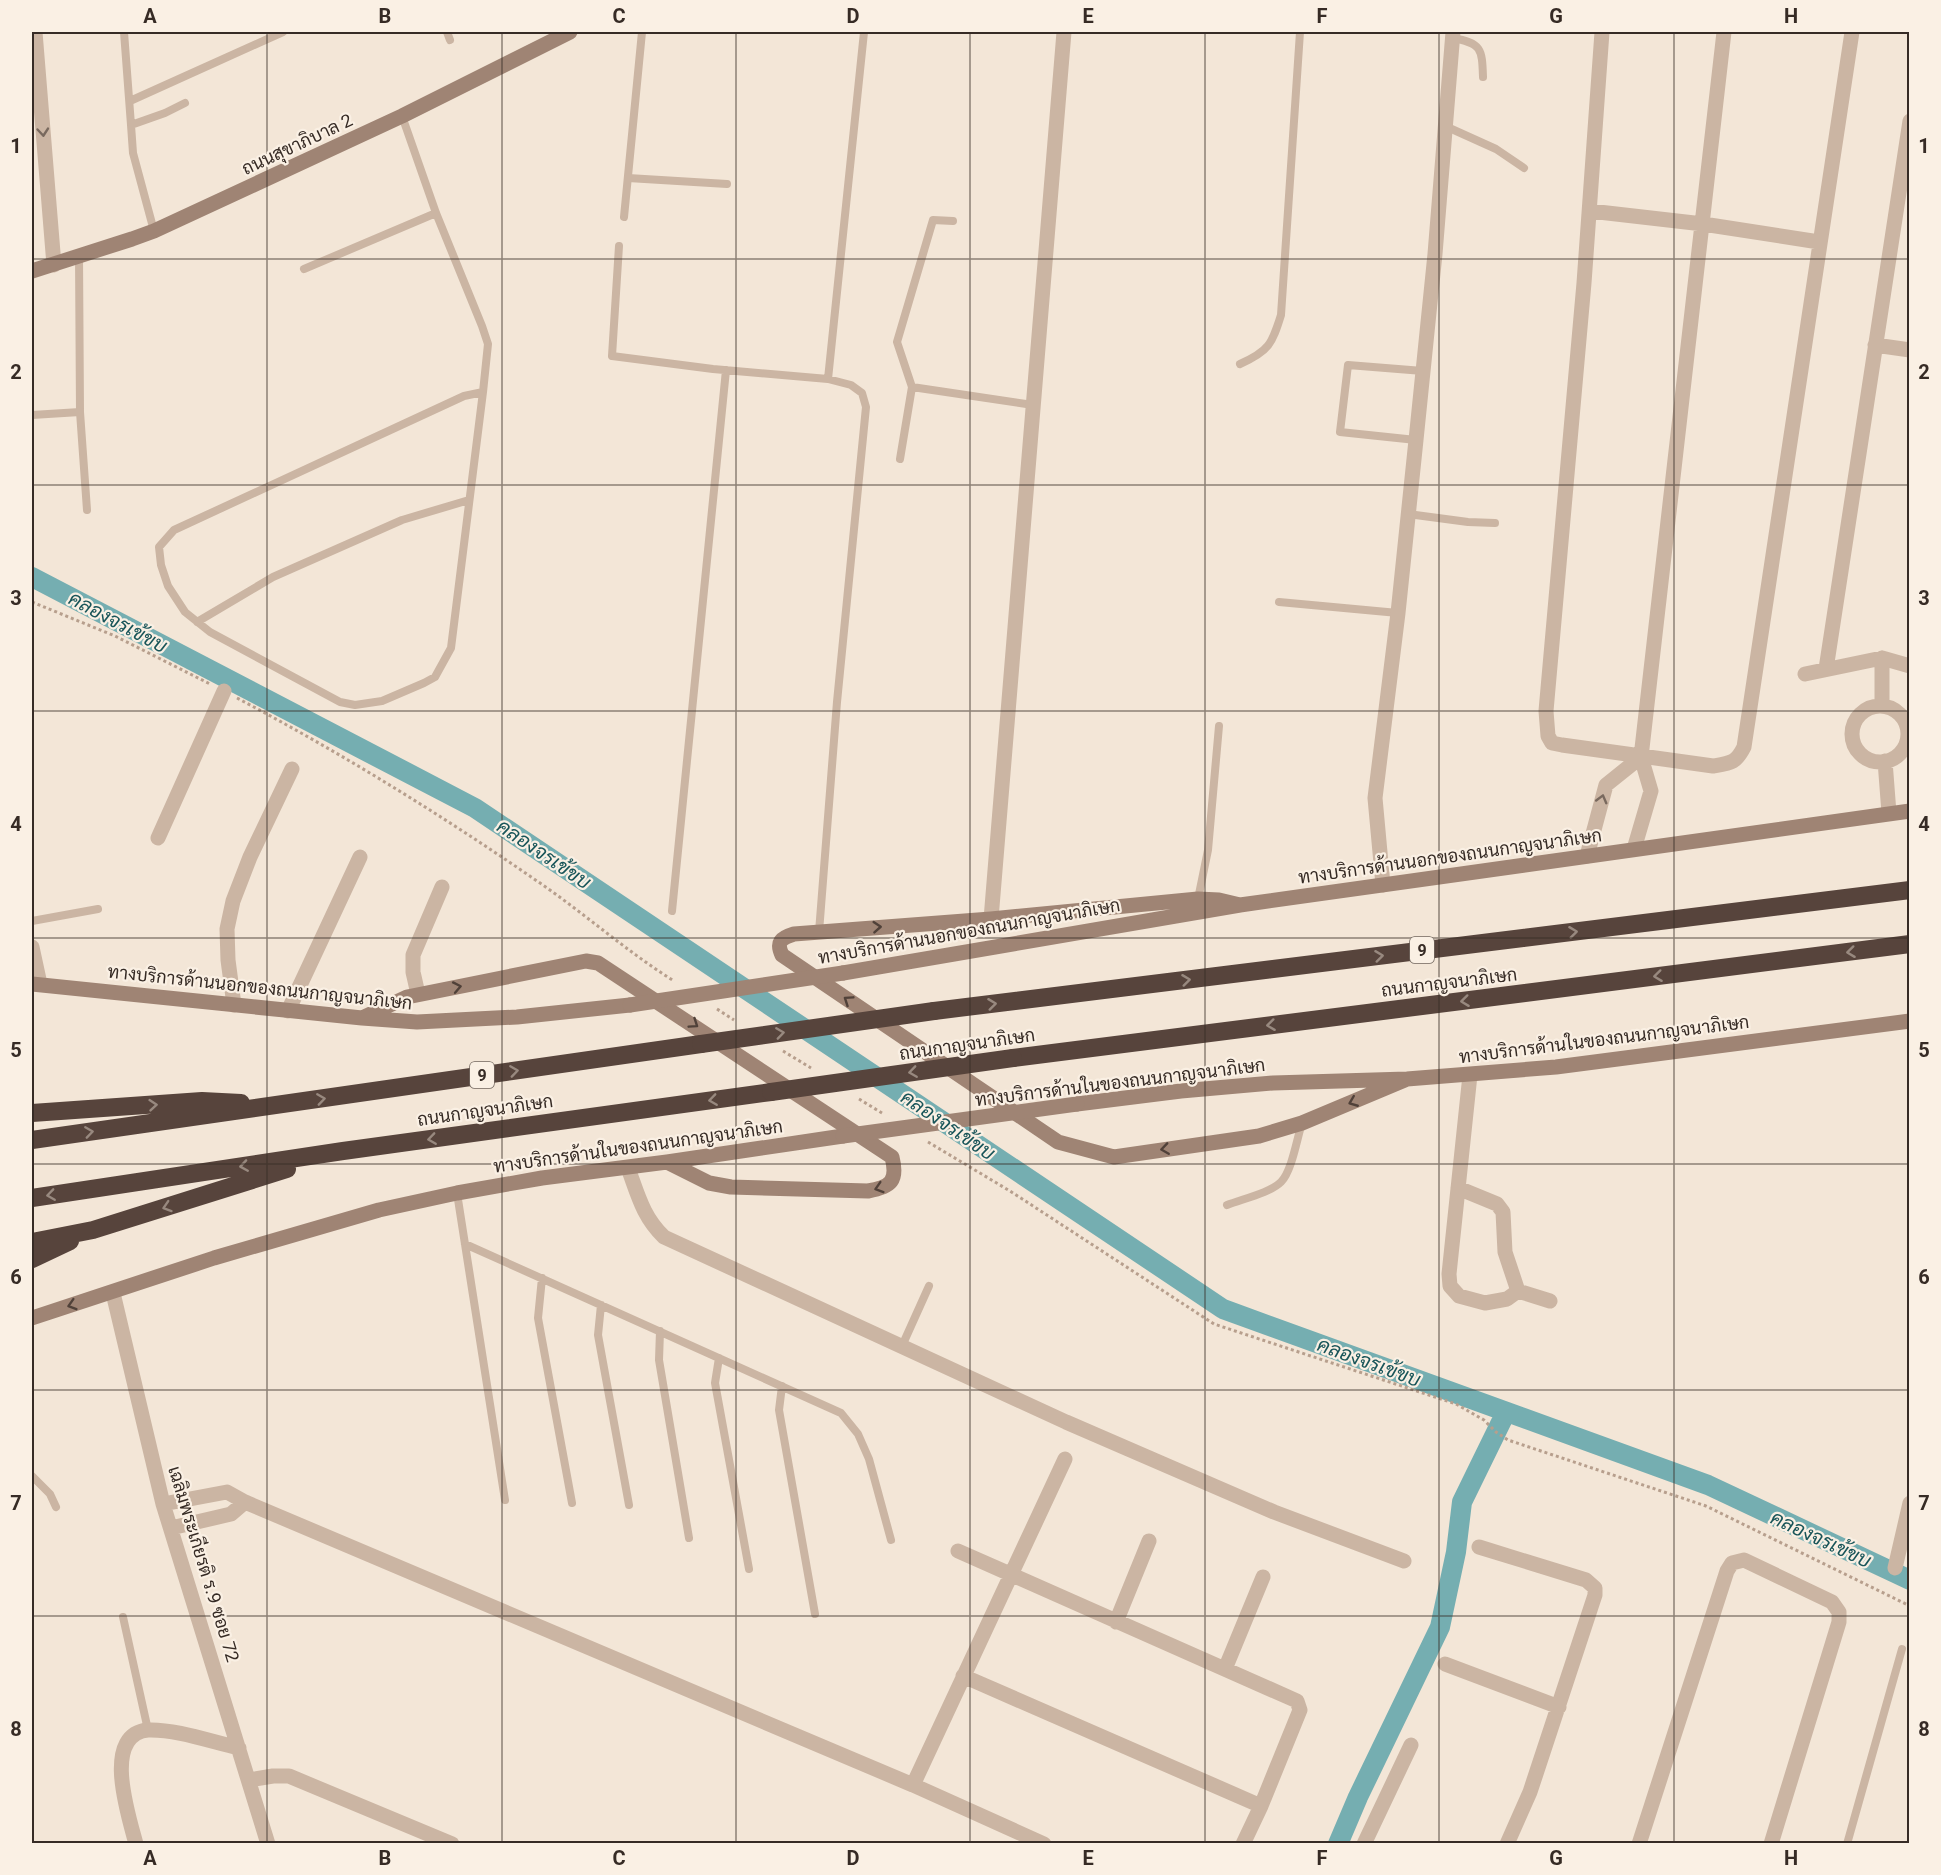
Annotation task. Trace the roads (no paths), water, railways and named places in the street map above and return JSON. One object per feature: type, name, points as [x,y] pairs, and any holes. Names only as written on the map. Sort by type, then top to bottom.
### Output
[{"type":"highway","name":"ถนนกาญจนาภิเษก","points":[[32,1140],[934,1011],[1910,890]]},
{"type":"highway","name":"ถนนกาญจนาภิเษก","points":[[32,1198],[343,1151],[1013,1058],[1910,944]]},
{"type":"highway","points":[[32,1113],[202,1101],[221,1101],[263,1107]]},
{"type":"highway","points":[[32,1242],[93,1230],[343,1151]]},
{"type":"highway","points":[[32,1259],[93,1230]]},
{"type":"main road","name":"ถนนสุขาภิบาล 2","points":[[32,271],[154,231],[402,116],[570,32]]},
{"type":"main road","name":"ทางบริการด้านนอกของถนนกาญจนาภิเษก","points":[[36,984],[288,1011],[417,1022],[517,1017],[630,1005],[843,973],[1240,905],[1910,811]]},
{"type":"main road","points":[[1240,905],[1219,900],[1197,899],[991,920],[794,934],[783,937],[779,941],[779,948],[782,955],[1058,1142],[1114,1157],[1259,1136],[1302,1123],[1407,1079]]},
{"type":"main road","points":[[362,1018],[388,1004],[418,994],[586,961],[598,963],[892,1157],[895,1168],[894,1178],[889,1185],[868,1191],[731,1187],[709,1183],[667,1162]]},
{"type":"main road","name":"ทางบริการด้านในของถนนกาญจนาภิเษก","points":[[32,1318],[214,1258],[379,1210],[457,1192],[542,1178],[1181,1091],[1274,1083],[1470,1075],[1642,1057],[1910,1021]]},
{"type":"street","points":[[35,32],[54,265]]},
{"type":"street","points":[[991,920],[1064,32]]},
{"type":"street","points":[[1602,32],[1590,211],[1546,711],[1548,736],[1552,743],[1562,746],[1713,766],[1730,763],[1738,758],[1744,747],[1852,32]]},
{"type":"street","points":[[1634,849],[1651,791],[1641,757],[1724,32]]},
{"type":"street","points":[[1383,885],[1374,798],[1398,614],[1423,371],[1453,35]]},
{"type":"street","points":[[1826,669],[1910,121]]},
{"type":"street","points":[[1590,211],[1703,224],[1819,242]]},
{"type":"street","points":[[1875,345],[1910,350]]},
{"type":"street","points":[[1881,706],[1882,658]]},
{"type":"street","points":[[1805,674],[1882,658],[1910,666]]},
{"type":"street","points":[[158,838],[224,691]]},
{"type":"street","points":[[1881,706],[1895,710],[1902,716],[1907,724],[1908,733],[1903,750],[1897,757],[1885,761],[1870,760],[1863,756],[1853,741],[1852,731],[1860,714],[1868,709],[1881,706]]},
{"type":"street","points":[[1587,856],[1606,785],[1641,757]]},
{"type":"street","points":[[1885,761],[1889,813]]},
{"type":"street","points":[[234,1005],[228,960],[227,929],[233,901],[250,857],[292,769]]},
{"type":"street","points":[[288,1011],[360,857]]},
{"type":"street","points":[[418,994],[413,972],[413,956],[442,887]]},
{"type":"street","points":[[32,947],[36,984]]},
{"type":"street","points":[[1470,1075],[1449,1274],[1450,1286],[1459,1296],[1485,1303],[1507,1299],[1518,1291]]},
{"type":"street","points":[[628,1167],[644,1212],[651,1225],[664,1237],[1066,1422],[1263,1507],[1404,1561]]},
{"type":"street","points":[[1458,1188],[1497,1204],[1503,1212],[1504,1252],[1518,1291]]},
{"type":"street","points":[[1518,1291],[1550,1301]]},
{"type":"street","name":"เฉลิมพระเกียรติ ร.9 ซอย 72","points":[[113,1293],[164,1504],[268,1844]]},
{"type":"street","points":[[913,1785],[1065,1459]]},
{"type":"street","points":[[164,1504],[227,1492],[245,1502],[913,1785],[1044,1844]]},
{"type":"street","points":[[171,1528],[231,1514],[245,1502]]},
{"type":"street","points":[[1895,1568],[1910,1503]]},
{"type":"street","points":[[1116,1622],[1149,1540]]},
{"type":"street","points":[[1479,1547],[1586,1580],[1595,1587],[1595,1595],[1530,1792],[1507,1844]]},
{"type":"street","points":[[958,1551],[1297,1701],[1300,1710],[1243,1844]]},
{"type":"street","points":[[1639,1844],[1727,1571],[1732,1563],[1744,1560],[1832,1602],[1839,1612],[1839,1622],[1772,1844]]},
{"type":"street","points":[[1225,1669],[1263,1577]]},
{"type":"street","points":[[1445,1664],[1559,1707]]},
{"type":"street","points":[[963,1676],[1261,1806]]},
{"type":"street","points":[[136,1844],[121,1777],[121,1758],[126,1743],[135,1734],[148,1730],[239,1748]]},
{"type":"street","points":[[1364,1844],[1411,1745]]},
{"type":"street","points":[[249,1780],[289,1776],[452,1844]]},
{"type":"lane","points":[[124,32],[133,153],[154,231]]},
{"type":"lane","points":[[130,101],[283,32]]},
{"type":"lane","points":[[624,217],[642,32]]},
{"type":"lane","points":[[828,379],[864,32]]},
{"type":"lane","points":[[1240,364],[1259,356],[1273,341],[1281,315],[1300,32]]},
{"type":"lane","points":[[1453,35],[1479,47],[1482,55],[1483,77]]},
{"type":"lane","points":[[131,125],[185,103]]},
{"type":"lane","points":[[402,116],[436,213],[488,344],[483,392],[470,500],[451,648],[435,676],[424,683],[382,701],[355,705],[340,702],[210,632],[185,612],[168,586],[161,565],[159,547],[174,530],[464,396],[483,392]]},
{"type":"lane","points":[[1445,126],[1496,149],[1524,168]]},
{"type":"lane","points":[[628,178],[727,184]]},
{"type":"lane","points":[[304,269],[436,213]]},
{"type":"lane","points":[[900,459],[912,387],[897,342],[933,220],[954,221]]},
{"type":"lane","points":[[619,246],[612,356],[726,370],[828,379],[851,385],[862,393],[866,407],[837,702],[819,932]]},
{"type":"lane","points":[[79,256],[80,412],[87,510]]},
{"type":"lane","points":[[1416,440],[1340,432],[1348,365],[1423,371]]},
{"type":"lane","points":[[672,911],[726,370]]},
{"type":"lane","points":[[912,387],[1033,405]]},
{"type":"lane","points":[[32,415],[80,412]]},
{"type":"lane","points":[[197,622],[273,577],[402,520],[470,500]]},
{"type":"lane","points":[[1408,514],[1495,523]]},
{"type":"lane","points":[[1280,602],[1398,614]]},
{"type":"lane","points":[[1197,899],[1208,850],[1219,726]]},
{"type":"lane","points":[[32,921],[98,909]]},
{"type":"lane","points":[[1227,1205],[1270,1189],[1282,1182],[1289,1168],[1302,1123]]},
{"type":"lane","points":[[457,1192],[505,1500]]},
{"type":"lane","points":[[465,1244],[841,1413],[858,1434],[869,1459],[891,1540]]},
{"type":"lane","points":[[542,1278],[538,1318],[572,1503]]},
{"type":"lane","points":[[902,1346],[929,1286]]},
{"type":"lane","points":[[601,1305],[598,1335],[629,1505]]},
{"type":"lane","points":[[660,1331],[659,1360],[689,1538]]},
{"type":"lane","points":[[719,1358],[715,1383],[749,1569]]},
{"type":"lane","points":[[782,1386],[779,1410],[815,1614]]},
{"type":"lane","points":[[32,1476],[50,1494],[56,1508]]},
{"type":"lane","points":[[123,1617],[148,1730]]},
{"type":"lane","points":[[1847,1844],[1902,1649]]},
{"type":"waterway","name":"คลองจรเข้ขบ","points":[[32,577],[475,808],[1223,1309],[1708,1485],[1910,1580]]},
{"type":"waterway","points":[[1338,1844],[1358,1797],[1440,1627],[1456,1552],[1462,1502],[1506,1412]]}]
